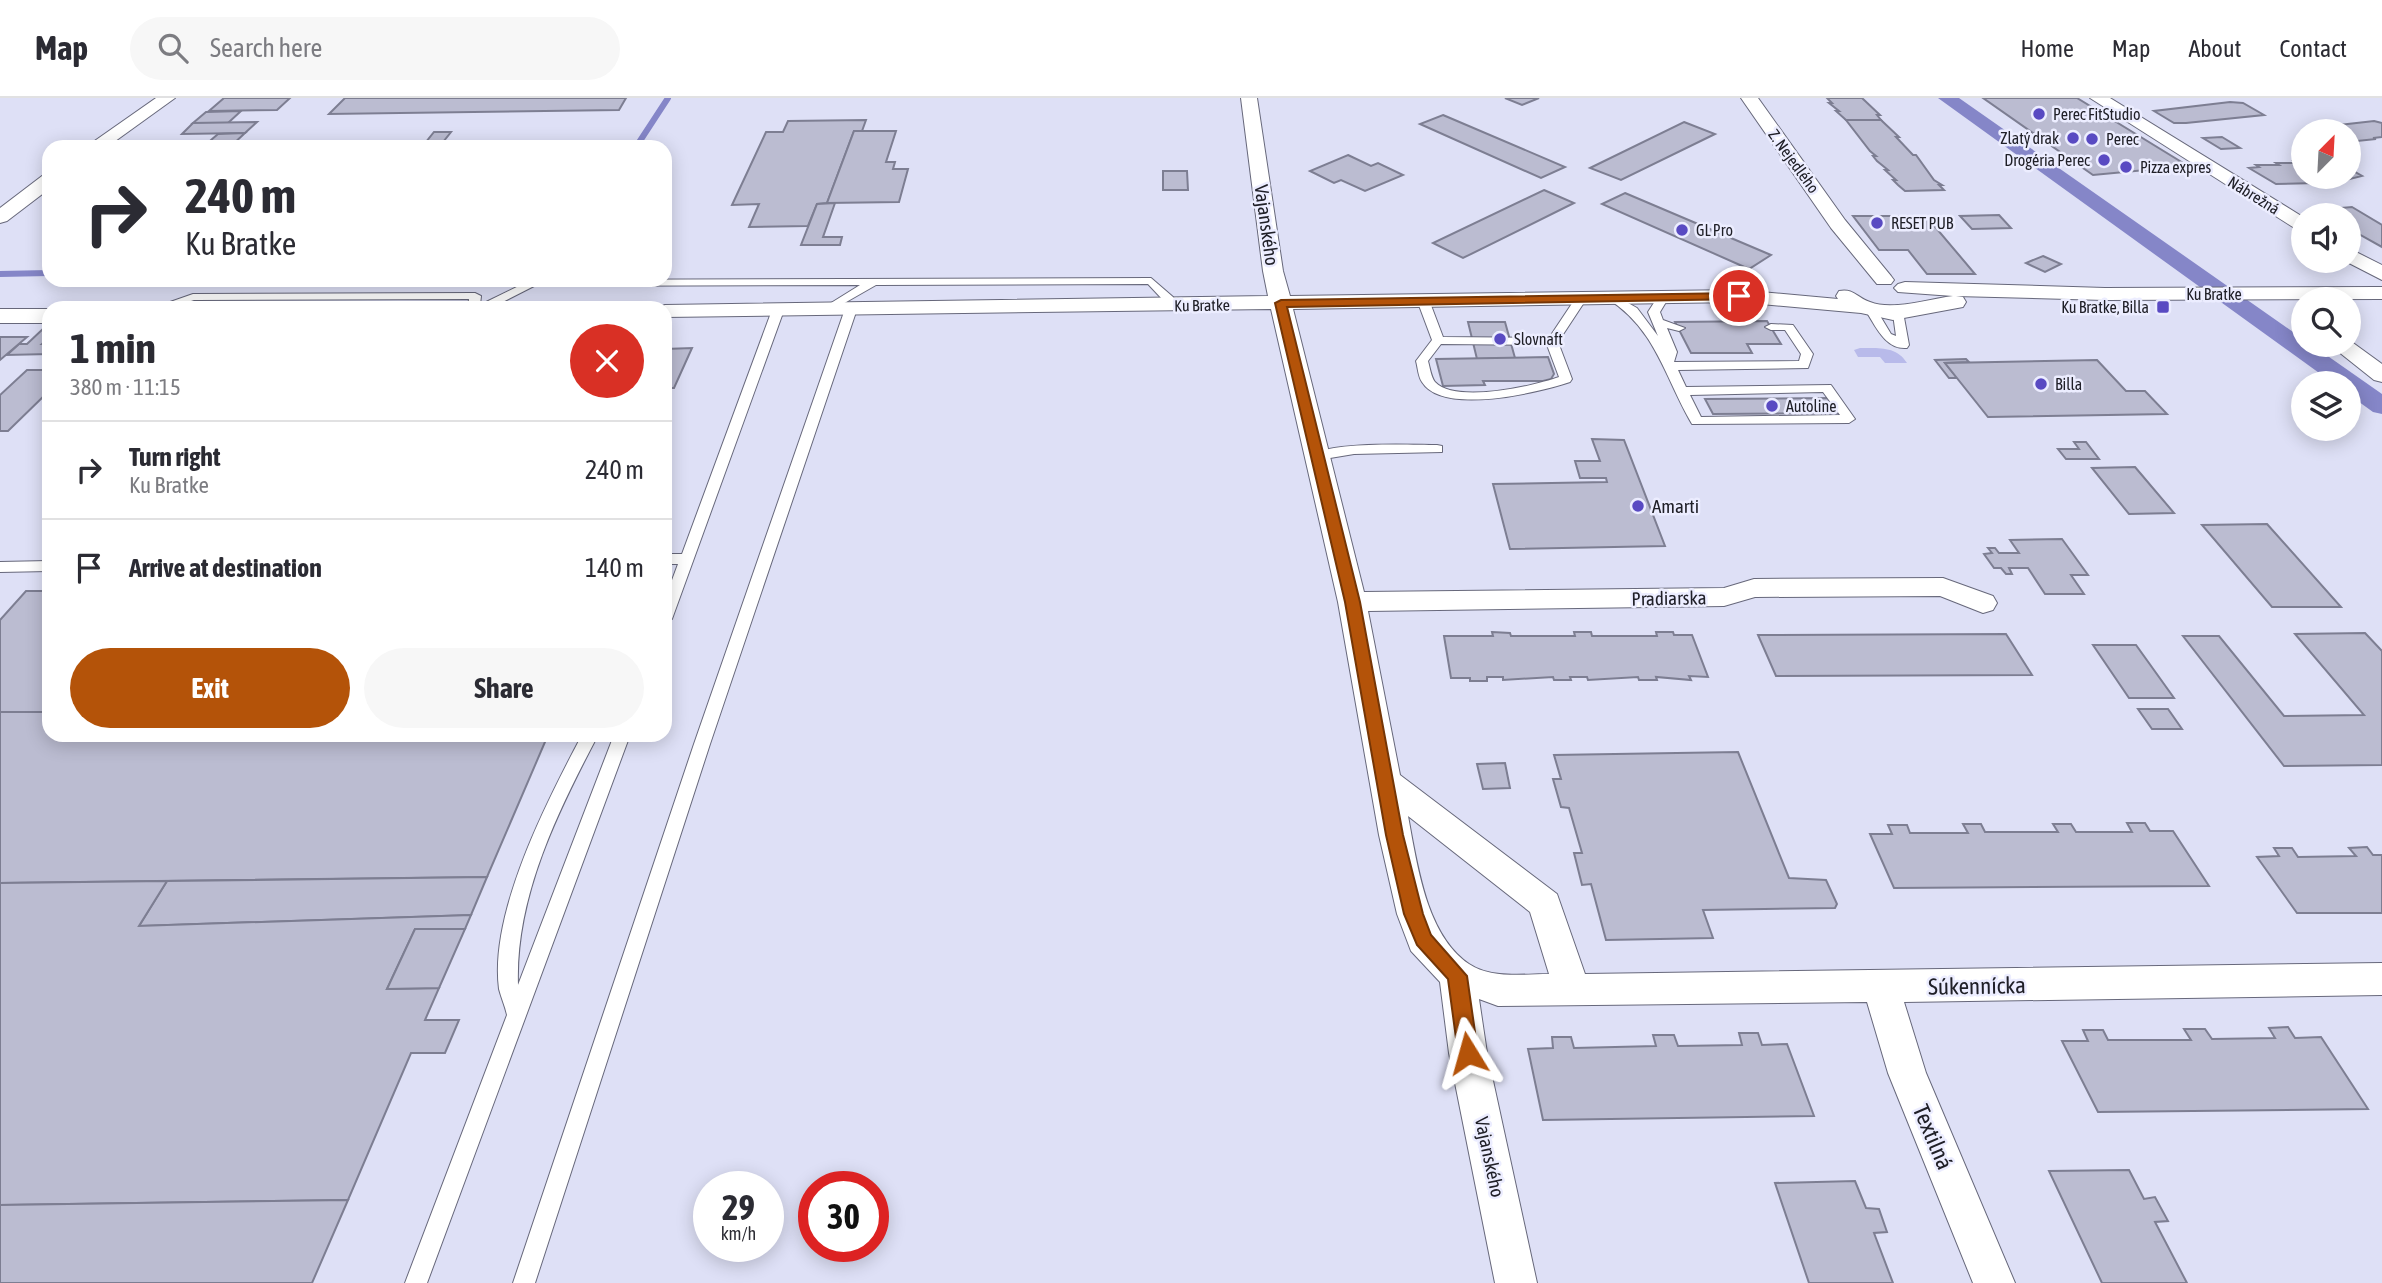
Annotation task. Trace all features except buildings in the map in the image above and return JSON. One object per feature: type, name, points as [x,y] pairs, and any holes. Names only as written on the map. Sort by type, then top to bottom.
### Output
[{"type":"street","points":[[105,140],[167,98]]},
{"type":"street","name":"Vajanského","points":[[1249,98],[1273,271],[1352,602],[1385,782],[1414,914],[1423,940],[1457,976],[1468,1053],[1516,1283]]},
{"type":"street","name":"Z. Nejedlého","points":[[1749,98],[1838,224],[1895,284],[1916,297],[1908,310]]},
{"type":"street","name":"Nábrežná","points":[[2098,98],[2291,218]]},
{"type":"street","points":[[0,217],[42,185]]},
{"type":"street","name":"Z. Nejedlého","points":[[1838,224],[1850,280],[1847,297],[1867,309]]},
{"type":"street","points":[[2361,262],[2382,274]]},
{"type":"street","name":"Ku Bratke","points":[[1739,296],[1860,279],[1895,284],[2046,294],[2382,293]]},
{"type":"street","name":"Ku Bratke","points":[[672,311],[1739,296],[1867,309],[1908,310],[2046,294]]},
{"type":"street","points":[[2270,294],[2291,309]]},
{"type":"street","points":[[0,316],[42,316]]},
{"type":"street","points":[[2357,357],[2382,375]]},
{"type":"street","name":"Pradiarska","points":[[1352,602],[1724,597],[1754,588],[1943,587],[1983,603]]},
{"type":"street","points":[[1385,782],[1545,904],[1572,990]]},
{"type":"street","name":"Súkennícka","points":[[1457,976],[1498,990],[2382,979]]},
{"type":"street","name":"Textilná","points":[[1881,987],[1907,1073],[1994,1283]]},
{"type":"lane","points":[[672,283],[1151,281],[1169,299],[1169,305]]},
{"type":"lane","points":[[827,310],[875,282]]},
{"type":"lane","points":[[496,301],[524,287]]},
{"type":"lane","points":[[181,301],[193,297],[475,296],[475,301]]},
{"type":"lane","points":[[1612,297],[1635,312],[1670,366],[1696,421],[1849,419],[1827,388],[1682,391]]},
{"type":"lane","points":[[1663,297],[1654,312],[1671,352],[1670,366]]},
{"type":"lane","points":[[1552,342],[1581,298]]},
{"type":"lane","points":[[1423,300],[1438,340]]},
{"type":"lane","points":[[1867,309],[1887,336],[1903,345],[1908,310]]},
{"type":"lane","points":[[672,601],[778,310]]},
{"type":"lane","points":[[524,1283],[702,744],[852,310]]},
{"type":"lane","points":[[1658,321],[1679,328]]},
{"type":"lane","points":[[1670,366],[1804,365],[1807,354],[1789,327],[1771,327]]},
{"type":"lane","points":[[1438,340],[1422,360],[1428,383],[1440,391],[1470,396],[1547,387],[1566,379],[1552,342]]},
{"type":"lane","points":[[1438,340],[1552,342]]},
{"type":"lane","points":[[1318,456],[1354,450],[1437,449]]},
{"type":"lane","points":[[672,559],[688,559]]},
{"type":"lane","points":[[0,567],[42,566]]},
{"type":"lane","points":[[517,1015],[509,988],[510,937],[523,888],[557,803],[587,742]]},
{"type":"lane","points":[[416,1283],[619,742]]},
{"type":"shaded area","points":[[1860,348],[1892,351],[1903,357],[1907,363],[1885,363],[1880,357],[1858,357],[1854,350]]},
{"type":"waterway","points":[[641,140],[668,98]]},
{"type":"waterway","name":"Perec","points":[[1947,98],[2382,406]]},
{"type":"waterway","points":[[0,274],[42,273]]},
{"type":"place","name":"Perec FitStudio","points":[[2039,114]]},
{"type":"place","name":"Zlatý drak","points":[[2073,138]]},
{"type":"place","name":"Perec","points":[[2092,139]]},
{"type":"place","name":"Drogéria Perec","points":[[2104,160]]},
{"type":"place","name":"Pizza expres","points":[[2126,167]]},
{"type":"place","name":"RESET PUB","points":[[1877,223]]},
{"type":"place","name":"GL Pro","points":[[1682,230]]},
{"type":"place","name":"Ku Bratke, Billa","points":[[2163,307]]},
{"type":"place","name":"Slovnaft","points":[[1500,339]]},
{"type":"place","name":"Billa","points":[[2041,384]]},
{"type":"place","name":"Autoline","points":[[1772,406]]},
{"type":"place","name":"Amarti","points":[[1638,506]]},
{"type":"route","points":[[1468,1053],[1457,976],[1423,940],[1414,914],[1395,835],[1352,602],[1281,303],[1739,296]]}]
